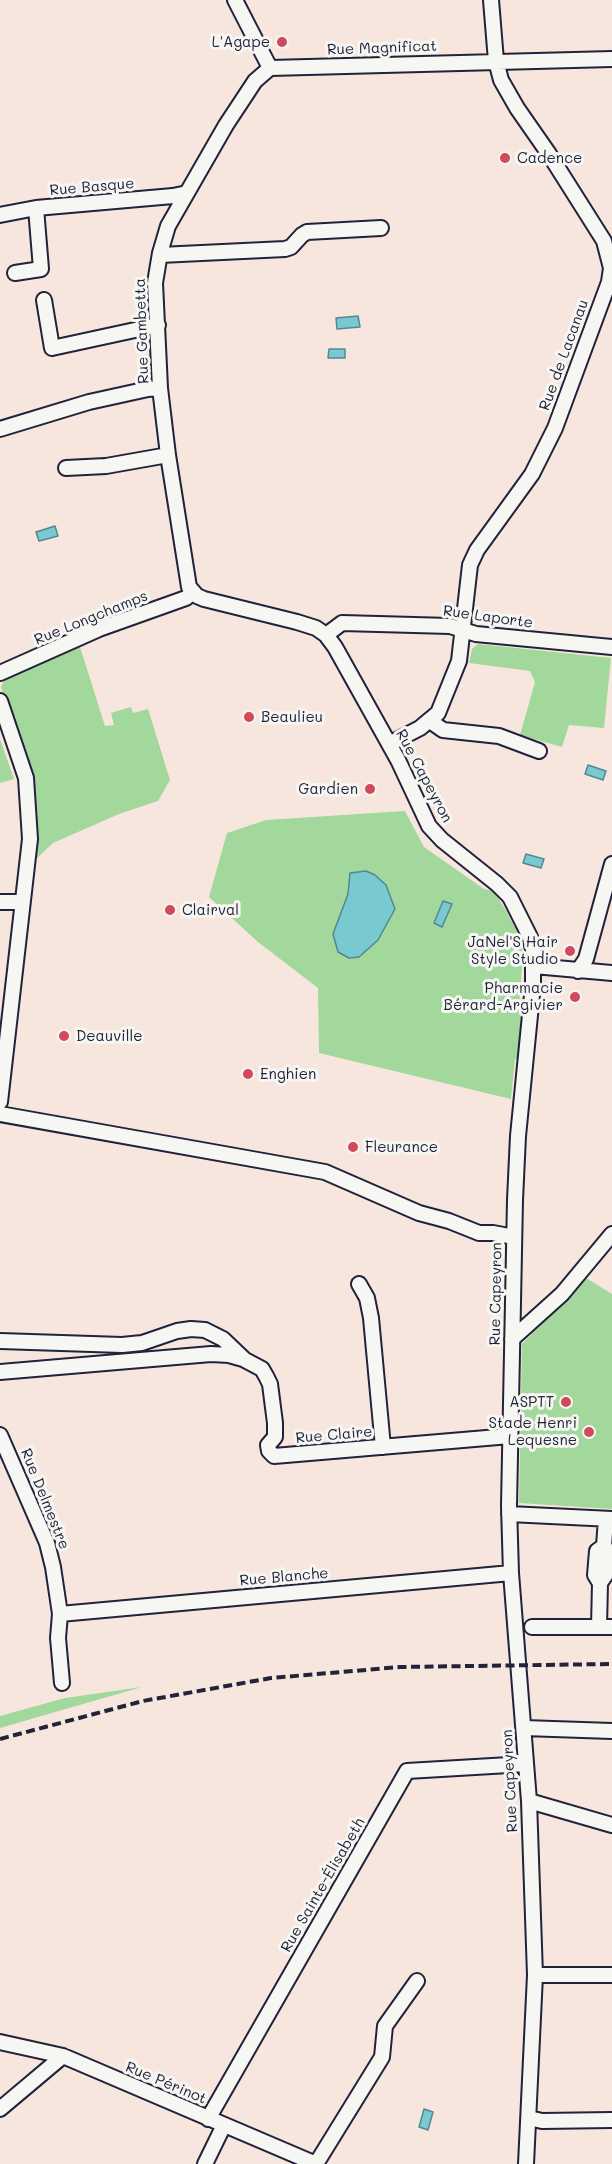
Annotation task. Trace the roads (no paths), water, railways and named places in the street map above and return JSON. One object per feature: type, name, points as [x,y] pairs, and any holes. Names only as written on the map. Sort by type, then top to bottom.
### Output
[{"type":"street","points":[[235,0],[270,68]]},
{"type":"street","name":"Rue de Lacanau","points":[[430,721],[438,713],[459,661],[470,565],[487,536],[531,474],[555,428],[609,282],[611,268],[611,256],[587,212],[504,87],[496,61],[491,0]]},
{"type":"street","name":"Rue Magnificat","points":[[270,68],[612,59]]},
{"type":"street","name":"Rue Gambetta","points":[[193,592],[186,572],[168,454],[160,388],[155,283],[168,226],[247,91],[270,68]]},
{"type":"street","name":"Rue Basque","points":[[0,215],[36,208],[187,193]]},
{"type":"street","points":[[15,273],[41,269],[36,208]]},
{"type":"street","points":[[160,255],[285,249],[291,247],[307,232],[381,228]]},
{"type":"street","points":[[44,300],[52,348],[158,325]]},
{"type":"street","points":[[0,429],[89,402],[160,388]]},
{"type":"street","points":[[66,468],[106,466],[168,454]]},
{"type":"street","points":[[193,592],[204,599],[316,628],[326,635]]},
{"type":"street","name":"Rue Longchamps","points":[[0,673],[99,629],[186,598],[193,592]]},
{"type":"street","name":"Rue Laporte","points":[[326,635],[342,623],[450,626],[476,634],[527,641],[548,640],[612,647]]},
{"type":"street","name":"Rue Capeyron","points":[[326,635],[389,744],[429,826],[442,840],[510,897],[530,937],[533,949],[530,1031],[518,1136],[509,1514],[511,1573],[529,1801],[535,1975],[526,2164]]},
{"type":"street","points":[[0,701],[26,778],[30,839],[0,1102]]},
{"type":"street","points":[[389,744],[430,721],[443,730],[499,736],[539,751]]},
{"type":"street","points":[[578,971],[586,959],[612,864]]},
{"type":"street","points":[[0,902],[22,902]]},
{"type":"street","points":[[534,966],[612,973]]},
{"type":"street","points":[[0,1114],[325,1172],[419,1214],[449,1221],[479,1233],[514,1237]]},
{"type":"street","points":[[512,1339],[562,1294],[612,1234]]},
{"type":"street","points":[[359,1284],[367,1298],[371,1318],[383,1447]]},
{"type":"street","name":"Rue Claire","points":[[0,1341],[122,1345],[142,1343],[177,1331],[205,1330],[223,1339],[245,1360]]},
{"type":"street","points":[[122,1345],[122,1363]]},
{"type":"street","name":"Rue Claire","points":[[0,1372],[211,1354],[229,1355],[245,1360],[262,1370],[270,1384],[275,1437],[268,1445],[269,1451],[274,1456],[510,1436]]},
{"type":"street","name":"Rue Delmestre","points":[[0,1435],[47,1543],[60,1614],[58,1638],[62,1683]]},
{"type":"street","points":[[509,1514],[609,1519],[604,1546],[608,1551],[607,1573],[600,1583],[606,1627],[532,1627]]},
{"type":"street","name":"Rue Blanche","points":[[60,1614],[511,1573]]},
{"type":"street","points":[[524,1728],[612,1731]]},
{"type":"street","name":"Rue Sainte-Élisabeth","points":[[208,2119],[407,1771],[526,1764]]},
{"type":"street","points":[[529,1801],[612,1825]]},
{"type":"street","points":[[535,1975],[612,1975]]},
{"type":"street","points":[[316,2164],[382,2057],[386,2026],[417,1981]]},
{"type":"street","name":"Rue Périnot","points":[[0,2042],[63,2056],[316,2164]]},
{"type":"street","points":[[0,2109],[63,2056]]},
{"type":"street","points":[[529,2118],[542,2121],[612,2120]]},
{"type":"street","points":[[205,2164],[224,2125]]},
{"type":"water","points":[[358,316],[360,327],[337,329],[336,318]]},
{"type":"water","points":[[329,349],[345,349],[345,358],[328,358]]},
{"type":"water","points":[[55,526],[58,536],[39,541],[36,532]]},
{"type":"water","points":[[588,765],[606,771],[603,780],[585,774]]},
{"type":"water","points":[[526,854],[544,859],[541,868],[523,863]]},
{"type":"water","points":[[366,871],[375,875],[386,885],[395,909],[378,940],[359,957],[349,958],[338,952],[333,934],[348,894],[350,873]]},
{"type":"water","points":[[443,901],[452,904],[442,927],[434,923]]},
{"type":"water","points":[[424,2109],[433,2112],[428,2130],[419,2127]]},
{"type":"railway","points":[[0,1739],[143,1701],[271,1678],[400,1667],[612,1664]]},
{"type":"place","name":"L'Agape","points":[[282,42]]},
{"type":"place","name":"Cadence","points":[[505,158]]},
{"type":"place","name":"Beaulieu","points":[[249,717]]},
{"type":"place","name":"Gardien","points":[[370,789]]},
{"type":"place","name":"Clairval","points":[[170,910]]},
{"type":"place","name":"JaNel'S Hair Style Studio","points":[[570,951]]},
{"type":"place","name":"Pharmacie Bérard-Argivier","points":[[575,997]]},
{"type":"place","name":"Deauville","points":[[64,1036]]},
{"type":"place","name":"Enghien","points":[[248,1074]]},
{"type":"place","name":"Fleurance","points":[[353,1147]]},
{"type":"place","name":"ASPTT","points":[[566,1402]]},
{"type":"place","name":"Stade Henri Lequesne","points":[[589,1432]]}]
